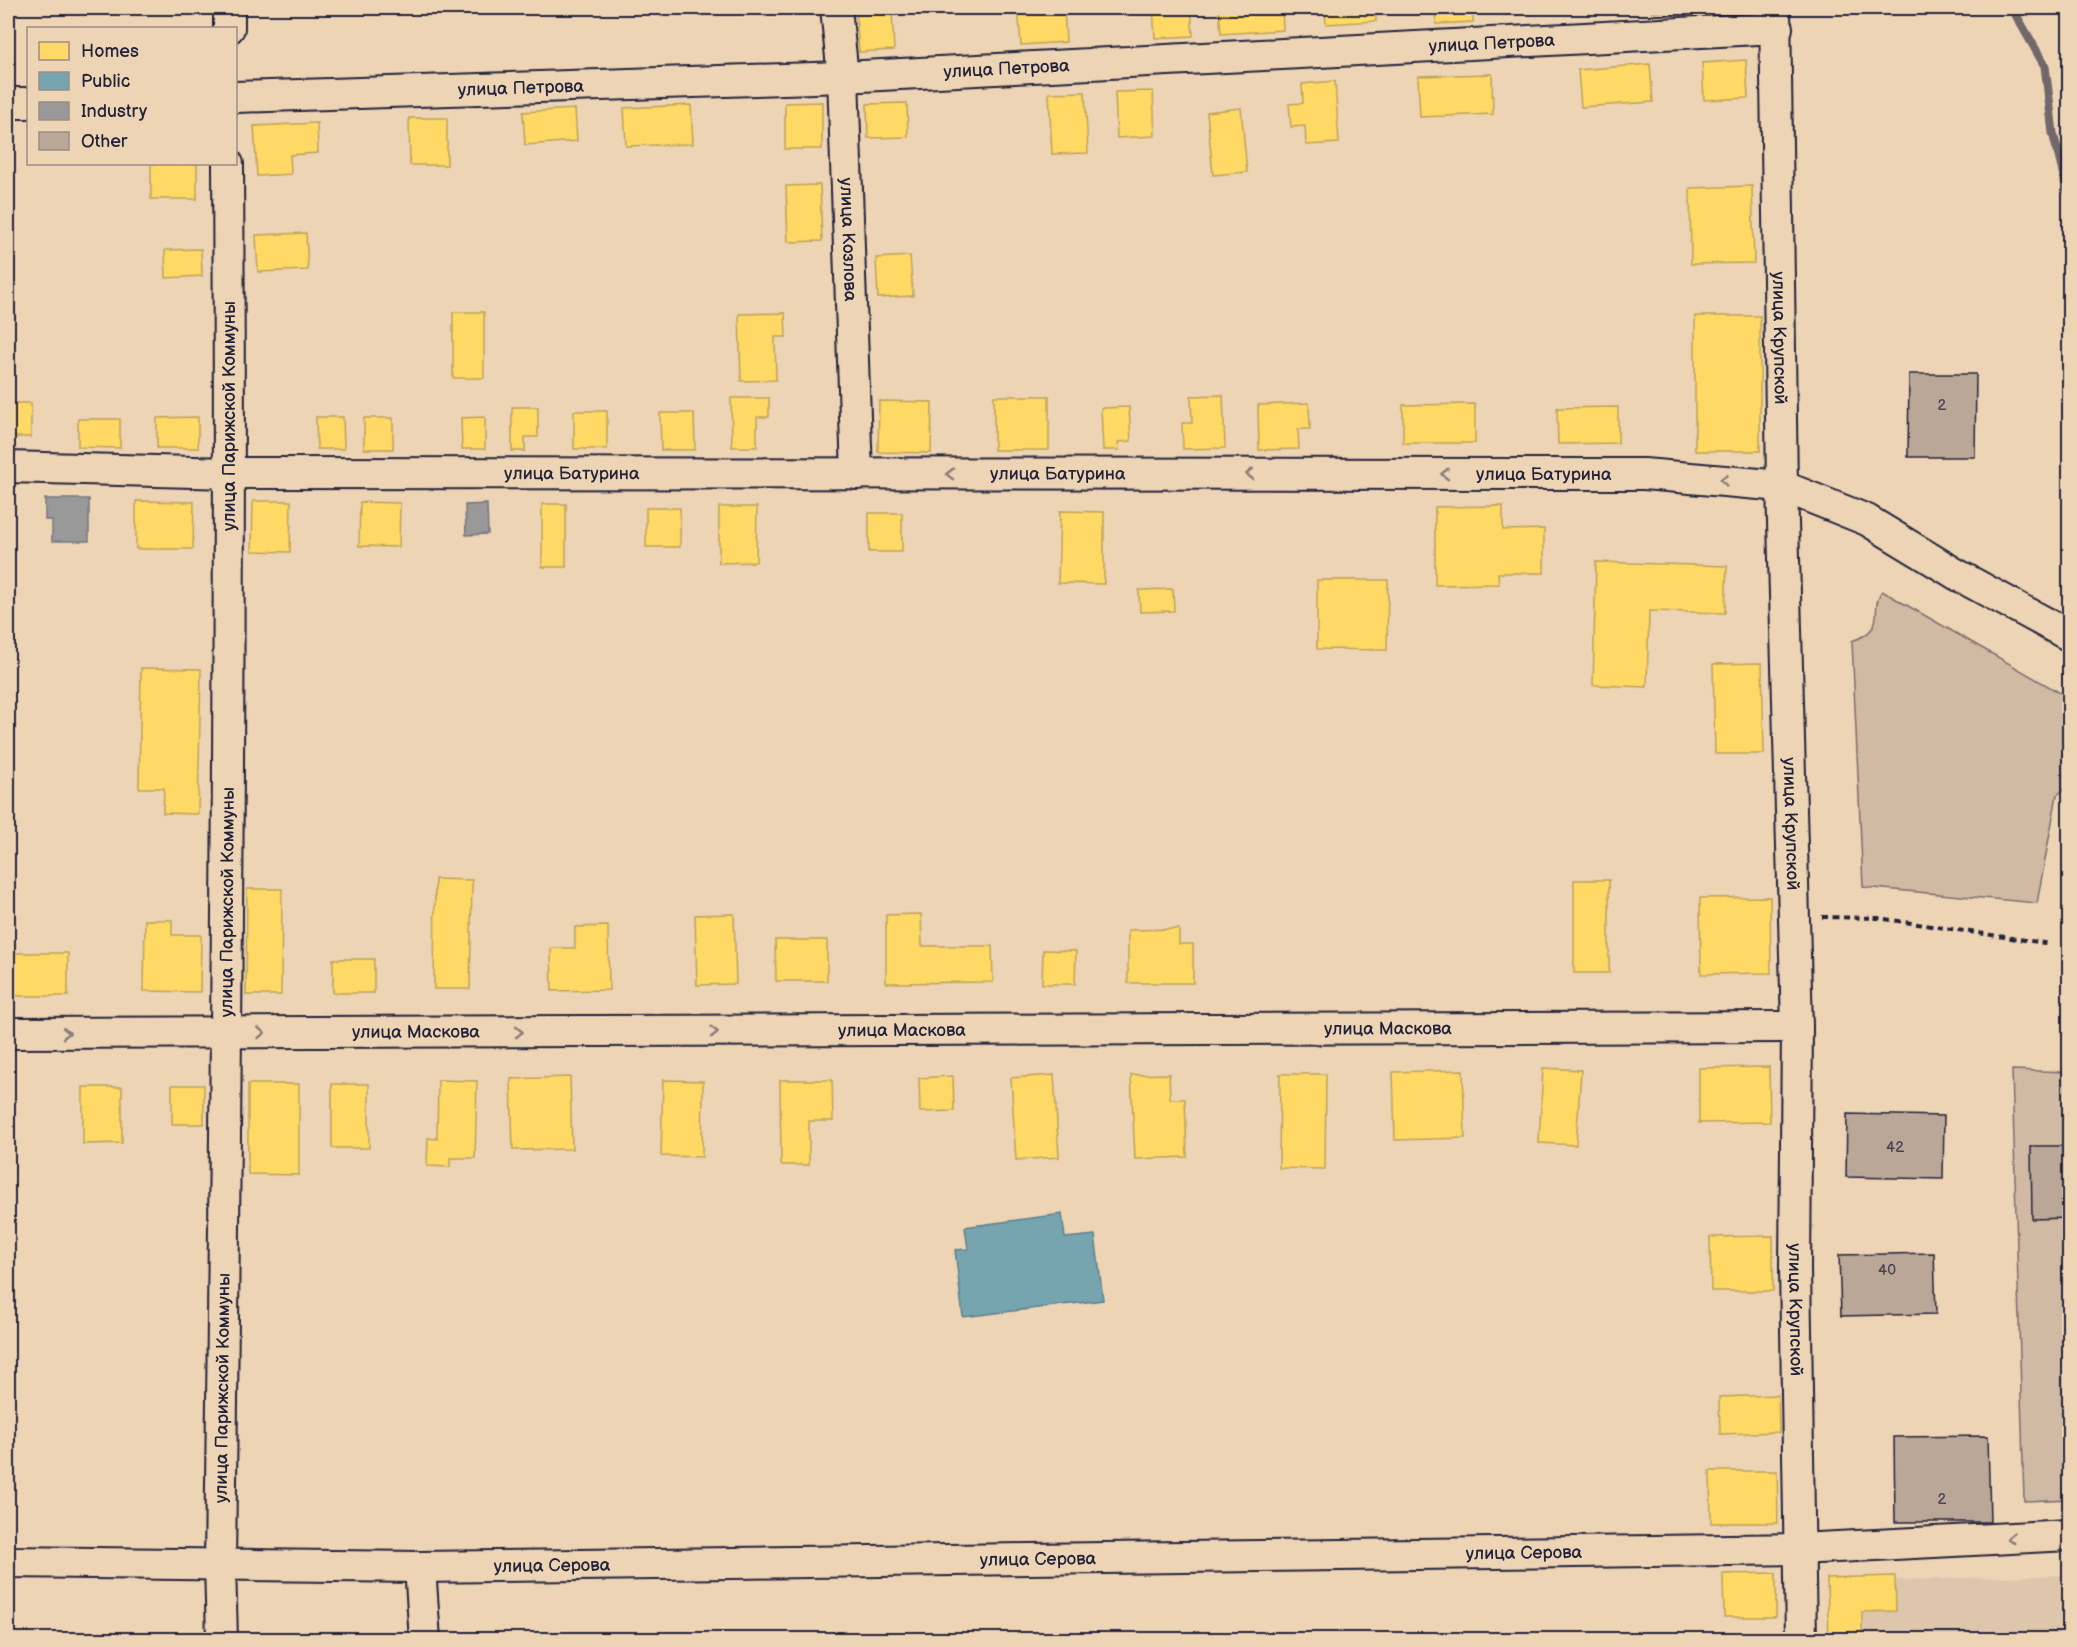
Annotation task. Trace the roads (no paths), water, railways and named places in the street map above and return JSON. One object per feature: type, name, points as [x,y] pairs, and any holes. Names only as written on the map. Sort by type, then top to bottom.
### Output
[{"type":"street","points":[[229,8],[229,27]]},
{"type":"street","name":"улица Козлова","points":[[836,8],[843,77],[856,474]]},
{"type":"street","name":"улица Петрова","points":[[237,97],[843,77],[1776,18]]},
{"type":"street","name":"улица Крупской","points":[[1776,18],[1782,486],[1797,1027],[1795,1268],[1801,1640]]},
{"type":"street","points":[[8,103],[27,103]]},
{"type":"street","name":"улица Парижской Коммуны","points":[[222,1640],[220,1563],[227,1033],[230,473],[228,165]]},
{"type":"street","name":"улица Батурина","points":[[8,468],[230,473],[1644,474],[1782,486],[1867,520],[1956,574],[2070,636]]},
{"type":"street","name":"улица Маскова","points":[[8,1033],[1797,1027]]},
{"type":"street","name":"улица Серова","points":[[8,1562],[420,1567],[1798,1549],[2070,1535]]},
{"type":"street","points":[[420,1567],[425,1640]]},
{"type":"waterway","points":[[2012,8],[2045,66],[2053,133],[2070,200]]}]
